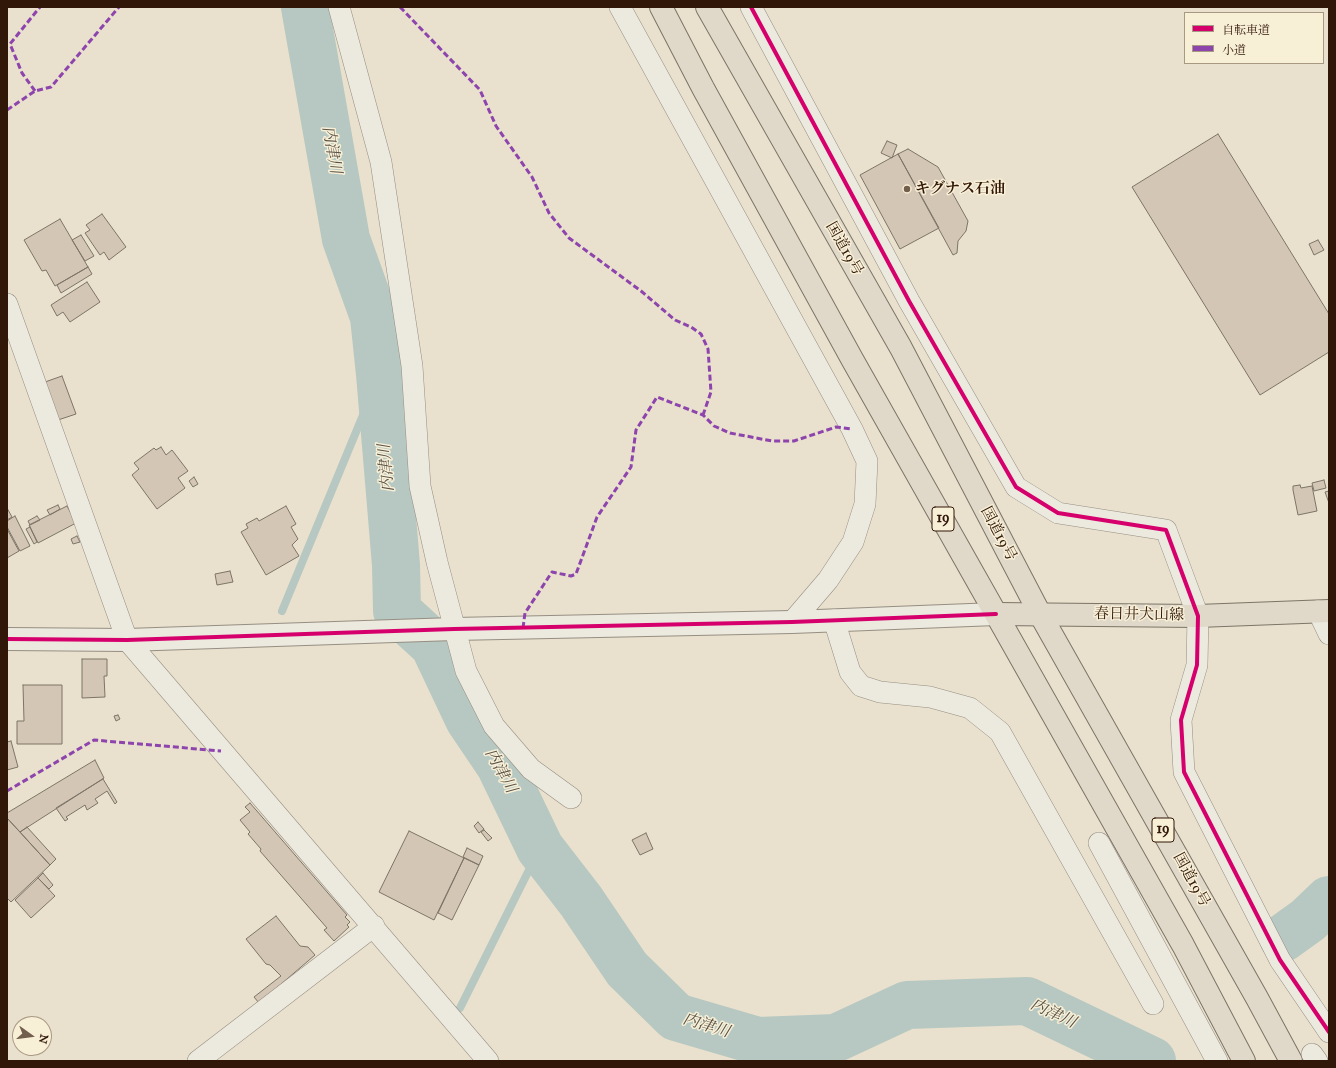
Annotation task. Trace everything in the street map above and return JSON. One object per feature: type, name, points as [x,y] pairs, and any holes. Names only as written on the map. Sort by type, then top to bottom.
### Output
[{"type":"main road","name":"19","points":[[661,7],[703,88],[840,338],[1184,945],[1226,1030],[1244,1061]]},
{"type":"main road","name":"国道19号","points":[[707,7],[901,348],[1040,614],[1287,1054]]},
{"type":"main road","name":"春日井犬山線","points":[[996,614],[1198,616],[1323,611]]},
{"type":"street","points":[[338,7],[381,162],[412,366],[420,486],[437,562],[466,671],[494,726],[531,768],[571,798]]},
{"type":"street","points":[[620,7],[852,429],[867,461],[866,504],[853,542],[828,580],[792,622]]},
{"type":"street","points":[[751,7],[909,301],[1016,487],[1058,513],[1166,530],[1198,616],[1197,665],[1181,720],[1184,772],[1280,960],[1329,1032]]},
{"type":"street","points":[[7,304],[127,640],[221,751],[374,926],[488,1061]]},
{"type":"street","points":[[1323,611],[1329,634]]},
{"type":"street","points":[[7,639],[127,640],[455,629],[792,622],[996,614]]},
{"type":"street","points":[[834,620],[850,672],[861,686],[880,692],[930,697],[970,708],[1000,732],[1152,1004]]},
{"type":"street","points":[[1099,843],[1217,1061]]},
{"type":"street","points":[[198,1061],[374,926]]},
{"type":"building","points":[[1218,134],[1329,314],[1329,352],[1260,395],[1132,187]]},
{"type":"building","points":[[887,141],[897,145],[892,158],[881,153]]},
{"type":"building","points":[[908,149],[938,167],[968,221],[966,231],[958,241],[957,253],[953,255],[898,154]]},
{"type":"building","points":[[898,154],[939,228],[900,249],[860,175]]},
{"type":"building","points":[[102,214],[126,247],[109,260],[104,252],[100,255],[85,233],[90,230],[86,225]]},
{"type":"building","points":[[60,219],[88,267],[55,286],[46,270],[42,271],[24,240]]},
{"type":"building","points":[[81,235],[94,256],[85,261],[72,240]]},
{"type":"building","points":[[1318,240],[1324,250],[1314,255],[1309,244]]},
{"type":"building","points":[[88,267],[92,274],[61,293],[57,285]]},
{"type":"building","points":[[87,282],[100,302],[70,322],[63,312],[57,316],[51,305]]},
{"type":"building","points":[[62,376],[76,414],[58,420],[45,382]]},
{"type":"building","points":[[161,447],[166,455],[172,450],[188,471],[178,478],[185,488],[157,509],[132,475],[139,469],[134,463],[154,448],[156,450]]},
{"type":"building","points":[[194,477],[198,484],[193,487],[189,481]]},
{"type":"building","points":[[1324,480],[1326,488],[1314,491],[1312,483]]},
{"type":"building","points":[[1300,485],[1301,488],[1312,486],[1317,511],[1298,515],[1293,486]]},
{"type":"building","points":[[1329,491],[1329,503],[1325,492]]},
{"type":"building","points":[[58,505],[60,509],[50,515],[47,510]]},
{"type":"building","points":[[67,506],[76,523],[38,543],[29,525]]},
{"type":"building","points":[[286,506],[296,524],[291,527],[298,539],[292,545],[299,556],[266,575],[241,532],[248,528],[246,524],[257,518],[259,521]]},
{"type":"building","points":[[7,508],[12,517],[7,520]]},
{"type":"building","points":[[15,516],[30,546],[20,551],[7,527],[7,521]]},
{"type":"building","points":[[37,516],[40,520],[30,525],[28,521]]},
{"type":"building","points":[[30,527],[37,542],[34,544],[26,529]]},
{"type":"building","points":[[7,529],[19,551],[7,558]]},
{"type":"building","points":[[77,536],[80,542],[73,544],[71,539]]},
{"type":"building","points":[[230,571],[233,582],[217,585],[215,574]]},
{"type":"building","points":[[82,659],[107,659],[107,676],[104,676],[105,697],[82,698]]},
{"type":"building","points":[[23,685],[62,685],[62,744],[17,744],[17,721],[24,721]]},
{"type":"building","points":[[118,715],[120,719],[116,721],[114,716]]},
{"type":"building","points":[[11,741],[18,767],[7,770],[7,742]]},
{"type":"building","points":[[95,760],[104,778],[20,832],[7,818],[7,813]]},
{"type":"building","points":[[103,779],[117,802],[115,804],[107,791],[95,799],[98,803],[87,810],[85,805],[66,817],[68,819],[65,821],[56,808]]},
{"type":"building","points":[[250,803],[347,915],[345,917],[350,922],[347,925],[349,927],[334,941],[324,930],[327,928],[260,851],[261,849],[248,834],[250,832],[240,820],[250,812],[245,807]]},
{"type":"building","points":[[7,818],[50,865],[11,902],[7,898]]},
{"type":"building","points":[[478,822],[484,829],[479,833],[474,826]]},
{"type":"building","points":[[27,827],[56,859],[50,865],[20,832]]},
{"type":"building","points":[[484,830],[492,838],[488,841],[481,832]]},
{"type":"building","points":[[409,831],[464,858],[434,920],[379,892]]},
{"type":"building","points":[[646,833],[653,849],[640,855],[632,840]]},
{"type":"building","points":[[467,848],[483,856],[479,865],[463,857]]},
{"type":"building","points":[[464,858],[479,865],[452,920],[438,913]]},
{"type":"building","points":[[43,873],[53,885],[49,889],[38,878]]},
{"type":"building","points":[[38,878],[55,896],[31,918],[15,900]]},
{"type":"building","points":[[276,916],[300,946],[308,947],[315,955],[259,1003],[254,997],[281,976],[270,965],[266,964],[246,939]]},
{"type":"waterway","name":"内津川","points":[[305,7],[346,239],[374,317],[396,565],[397,611],[434,645],[469,719],[500,765],[540,848],[581,901],[627,969],[676,1017],[758,1041],[836,1038],[907,1005],[1027,1001],[1152,1061]]},
{"type":"waterway","points":[[282,611],[380,374]]},
{"type":"waterway","points":[[460,1008],[540,848]]},
{"type":"waterway","points":[[1283,938],[1308,920],[1329,900]]},
{"type":"marked path","points":[[35,91],[22,73],[10,44],[40,7]]},
{"type":"marked path","points":[[7,110],[35,91],[51,87],[119,7]]},
{"type":"marked path","points":[[400,7],[480,90],[496,126],[532,177],[549,213],[569,238],[641,291],[675,320],[691,327],[701,334],[708,349],[711,392],[703,415]]},
{"type":"marked path","points":[[523,628],[525,613],[552,572],[571,576],[576,574],[597,517],[631,467],[636,430],[657,397],[703,415],[714,426],[730,433],[772,441],[794,441],[836,427],[852,429]]},
{"type":"marked path","points":[[7,791],[94,740],[221,751]]},
{"type":"cycle path","points":[[751,7],[909,301],[1016,487],[1058,513],[1166,530],[1198,616],[1197,665],[1181,720],[1184,772],[1280,960],[1329,1032]]},
{"type":"cycle path","points":[[7,639],[127,640],[454,629],[792,622],[996,614]]},
{"type":"place","name":"キグナス石油","points":[[907,189]]}]
